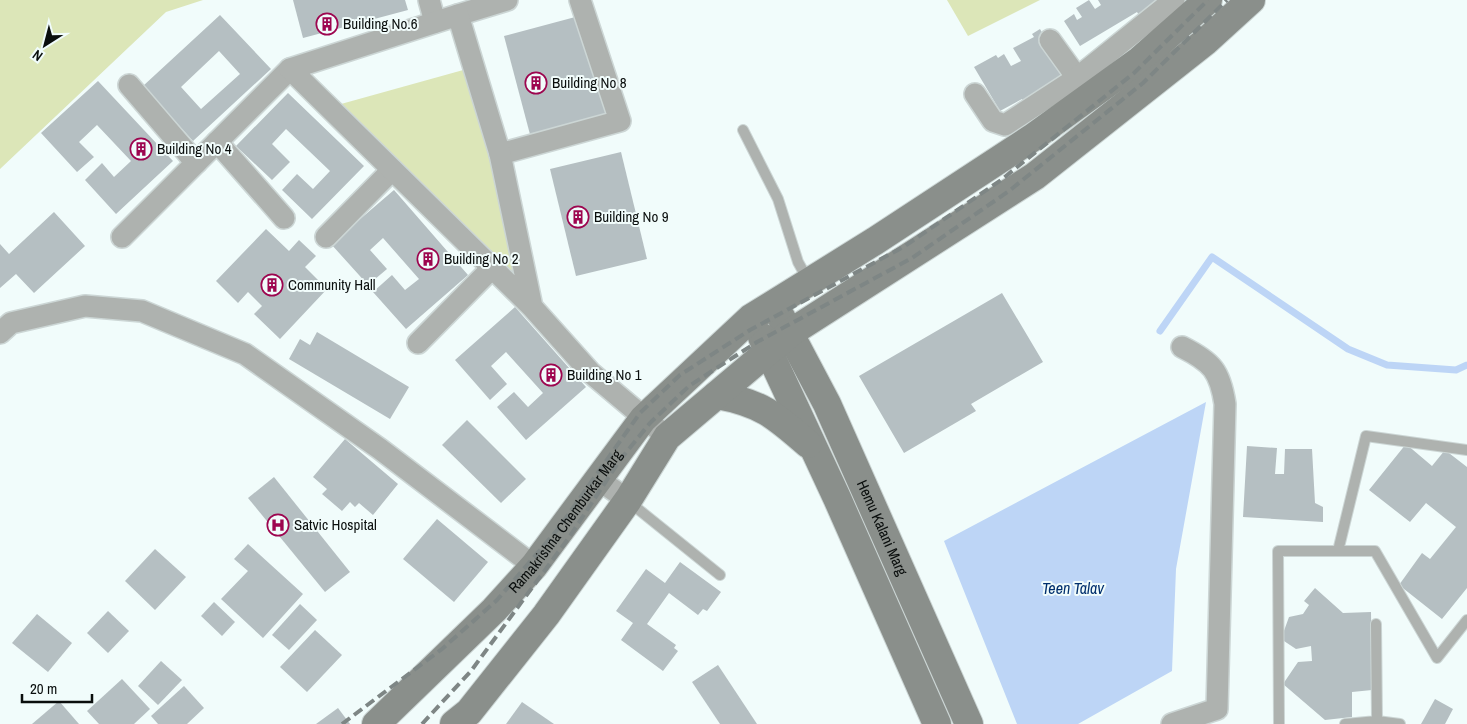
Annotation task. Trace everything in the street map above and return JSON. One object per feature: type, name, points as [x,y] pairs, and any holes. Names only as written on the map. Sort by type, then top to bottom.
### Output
[{"type":"main road","points":[[454,724],[470,712],[530,635],[628,500],[667,437],[770,352],[790,333],[1035,176],[1206,41],[1250,0]]},
{"type":"main road","points":[[1191,6],[1206,41]]},
{"type":"main road","name":"Ramakrishna Chemburkar Marg","points":[[376,724],[494,610],[534,566],[643,418],[762,311],[1016,149],[1084,87],[1140,60],[1191,6]]},
{"type":"main road","points":[[1016,149],[1035,176]]},
{"type":"main road","points":[[854,254],[873,281]]},
{"type":"main road","points":[[762,311],[770,352],[937,724]]},
{"type":"main road","name":"Hemu Kalani Marg","points":[[762,311],[790,333],[827,404],[969,724]]},
{"type":"main road","points":[[717,396],[746,400],[778,417],[815,450]]},
{"type":"main road","points":[[494,610],[530,635]]},
{"type":"street","points":[[429,0],[435,22]]},
{"type":"street","points":[[122,237],[290,69],[458,14],[507,0]]},
{"type":"street","points":[[500,154],[620,122],[580,0]]},
{"type":"street","points":[[458,14],[500,154],[532,308]]},
{"type":"street","points":[[1050,40],[1108,120]]},
{"type":"street","points":[[290,69],[532,308],[591,373],[667,437]]},
{"type":"street","points":[[129,85],[196,163]]},
{"type":"street","points":[[975,94],[992,121],[1005,125],[1084,87]]},
{"type":"street","points":[[218,142],[284,218]]},
{"type":"street","points":[[326,237],[392,170]]},
{"type":"street","points":[[418,343],[492,268]]},
{"type":"street","points":[[0,333],[11,323],[85,306],[142,311],[244,354],[380,448],[534,566]]},
{"type":"street","points":[[1172,724],[1218,716],[1225,404],[1222,386],[1214,368],[1200,356],[1182,347]]},
{"type":"street","points":[[599,480],[628,500]]},
{"type":"lane","points":[[743,130],[778,199],[798,262],[809,281]]},
{"type":"lane","points":[[1338,551],[1366,436],[1467,450]]},
{"type":"lane","points":[[628,500],[720,575]]},
{"type":"lane","points":[[1279,724],[1278,551],[1375,551],[1437,658],[1467,620]]},
{"type":"lane","points":[[1376,624],[1376,721]]},
{"type":"lane","points":[[1344,724],[1376,721],[1400,724]]},
{"type":"green space","points":[[0,0],[203,0],[166,12],[0,169]]},
{"type":"green space","points":[[947,0],[1040,0],[968,36]]},
{"type":"green space","points":[[474,67],[541,301],[341,104]]},
{"type":"water","name":"Teen Talav","points":[[1206,402],[1176,569],[1172,671],[1078,724],[1017,724],[944,541]]},
{"type":"building","name":"Building No.6","points":[[293,0],[405,0],[408,10],[303,38]]},
{"type":"building","points":[[1089,0],[1095,9],[1101,5],[1098,0],[1158,0],[1150,5],[1152,9],[1140,17],[1137,12],[1080,46],[1064,21],[1074,14],[1077,20],[1082,17],[1076,8]]},
{"type":"building","points":[[220,15],[271,69],[193,141],[143,86]],"holes":[[[219,51],[240,74],[201,109],[181,87]]]},
{"type":"building","name":"Building No 8","points":[[579,16],[608,122],[532,142],[504,36]]},
{"type":"building","points":[[1040,29],[1069,80],[1025,105],[1022,99],[1000,111],[974,67],[996,55],[998,58],[1004,54],[1011,66],[1021,61],[1013,48],[1034,37],[1032,34]]},
{"type":"building","name":"Building No 4","points":[[98,81],[173,161],[116,214],[85,180],[102,163],[114,177],[131,161],[97,125],[79,142],[94,157],[77,172],[41,133]]},
{"type":"building","points":[[288,93],[364,166],[312,219],[282,190],[297,174],[313,189],[330,171],[286,129],[272,144],[290,162],[272,180],[236,146]]},
{"type":"building","name":"Building No 9","points":[[621,152],[647,259],[576,276],[550,169]]},
{"type":"building","name":"Building No 2","points":[[394,190],[468,275],[406,329],[373,292],[392,275],[405,290],[419,279],[383,238],[370,250],[387,269],[368,285],[331,244]]},
{"type":"building","points":[[54,212],[85,246],[34,293],[16,274],[0,288],[0,244],[9,254]]},
{"type":"building","name":"Community Hall","points":[[266,229],[289,251],[299,240],[316,256],[305,267],[327,289],[280,339],[254,314],[262,306],[248,292],[238,303],[216,281]]},
{"type":"building","points":[[1002,293],[1043,362],[971,404],[976,411],[904,453],[859,376]]},
{"type":"building","name":"Building No 1","points":[[515,307],[586,387],[526,440],[497,407],[514,392],[528,407],[543,393],[506,352],[491,366],[507,384],[490,400],[455,360]]},
{"type":"building","points":[[317,332],[409,387],[390,419],[289,359],[300,339],[310,345]]},
{"type":"building","points":[[467,420],[526,479],[501,503],[442,445]]},
{"type":"building","points":[[345,439],[398,484],[373,515],[359,503],[355,507],[350,502],[342,511],[322,494],[327,489],[313,477]]},
{"type":"building","points":[[1406,444],[1432,466],[1445,450],[1467,467],[1467,588],[1442,619],[1399,585],[1422,553],[1430,559],[1456,527],[1426,503],[1410,522],[1369,490]]},
{"type":"building","points":[[1247,446],[1277,448],[1275,474],[1284,474],[1285,449],[1312,449],[1315,503],[1323,507],[1323,522],[1243,517]]},
{"type":"building","points":[[274,477],[350,572],[325,592],[248,498]]},
{"type":"building","points":[[437,519],[488,562],[454,602],[403,559]]},
{"type":"building","points":[[248,544],[303,594],[263,638],[221,599],[248,571],[234,559]]},
{"type":"building","points":[[155,549],[186,577],[155,610],[125,581]]},
{"type":"building","points":[[680,562],[721,592],[707,611],[703,609],[698,615],[669,593],[647,624],[676,645],[674,648],[678,651],[663,671],[621,640],[633,623],[616,611],[646,569],[665,583]]},
{"type":"building","points":[[1315,588],[1343,613],[1371,612],[1372,690],[1352,692],[1352,717],[1325,720],[1283,684],[1298,662],[1312,661],[1311,646],[1296,649],[1281,639],[1289,617],[1303,614],[1309,605],[1304,601]]},
{"type":"building","points":[[214,602],[235,622],[222,636],[201,616]]},
{"type":"building","points":[[300,604],[317,620],[289,650],[272,635]]},
{"type":"building","points":[[108,611],[129,631],[108,653],[87,633]]},
{"type":"building","points":[[37,614],[72,643],[48,672],[12,643]]},
{"type":"building","points":[[315,630],[342,655],[307,692],[280,667]]},
{"type":"building","points":[[161,661],[182,680],[158,705],[138,686]]},
{"type":"building","points":[[718,665],[757,724],[720,724],[692,682]]},
{"type":"building","points":[[122,679],[150,709],[134,724],[99,724],[87,711]]},
{"type":"building","points":[[184,686],[204,708],[187,724],[158,724],[151,716]]},
{"type":"building","points":[[1435,699],[1453,709],[1445,724],[1421,724]]},
{"type":"building","points":[[59,701],[79,724],[32,724]]},
{"type":"building","points":[[522,702],[554,724],[506,724]]},
{"type":"building","points":[[338,708],[350,724],[316,724]]},
{"type":"waterway","points":[[1160,331],[1212,257],[1348,349],[1387,365],[1456,370],[1467,365]]},
{"type":"railway","points":[[342,724],[442,649],[497,600],[558,529],[640,413],[680,375],[750,330],[905,246],[1001,180],[1134,73],[1208,0]]},
{"type":"railway","points":[[422,724],[471,671],[570,536],[620,460],[650,423],[689,386],[757,342],[912,258],[1009,191],[1143,83],[1227,0]]},
{"type":"place","name":"Building No.6","points":[[327,24]]},
{"type":"place","name":"Building No 8","points":[[536,83]]},
{"type":"place","name":"Building No 4","points":[[141,149]]},
{"type":"place","name":"Building No 9","points":[[578,217]]},
{"type":"place","name":"Building No 2","points":[[428,259]]},
{"type":"place","name":"Community Hall","points":[[272,285]]},
{"type":"place","name":"Building No 1","points":[[551,375]]},
{"type":"place","name":"Satvic Hospital","points":[[278,525]]}]
